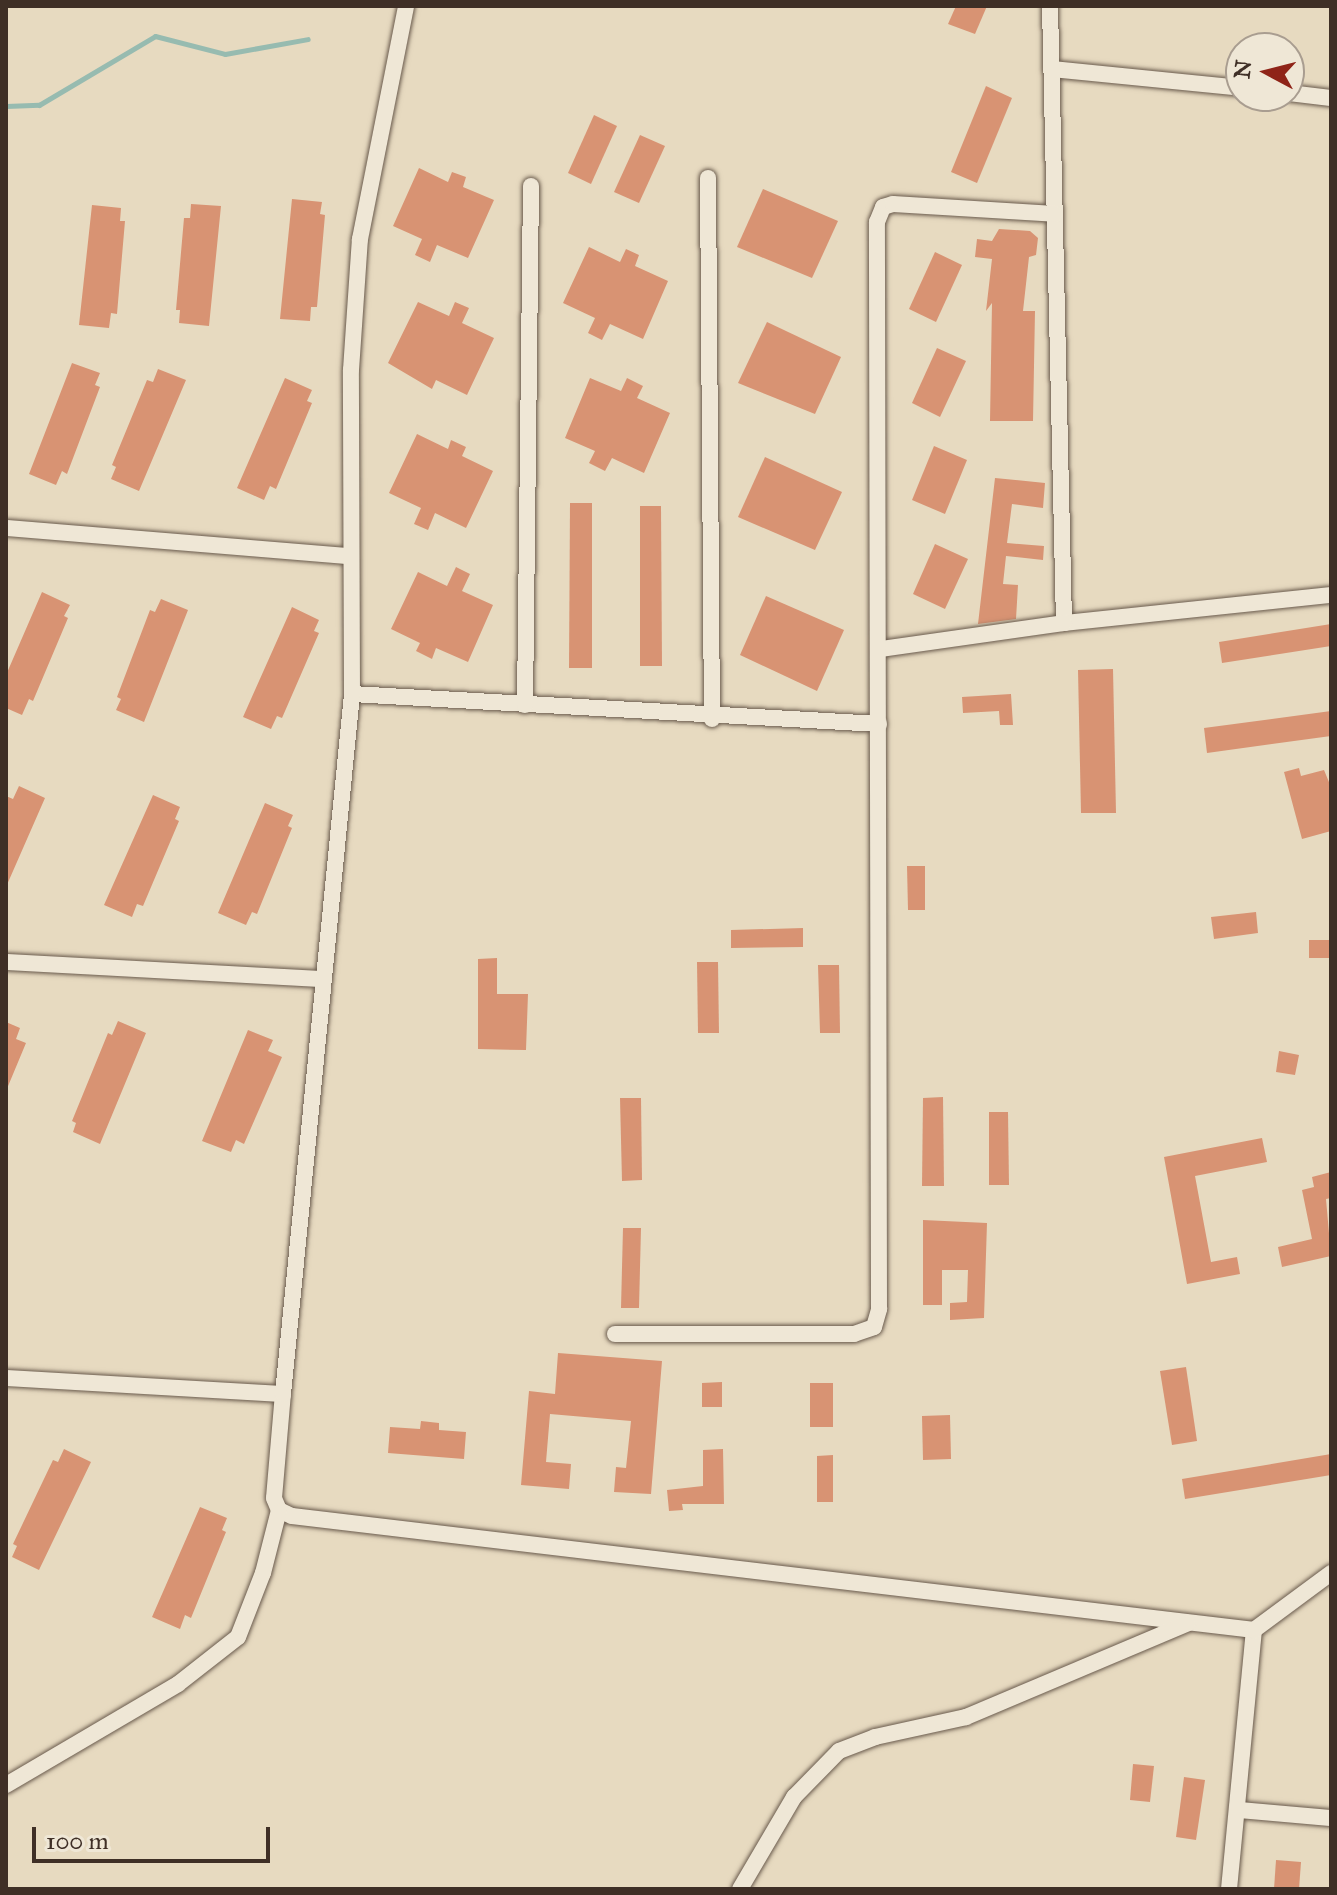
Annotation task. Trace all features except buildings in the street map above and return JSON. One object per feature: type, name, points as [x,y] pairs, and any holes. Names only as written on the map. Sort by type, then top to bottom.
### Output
[{"type":"street","points":[[6,1785],[178,1684],[238,1637],[263,1573],[279,1510],[274,1498],[283,1394],[352,694],[348,556],[351,370],[360,239],[406,6]]},
{"type":"street","points":[[1050,6],[1064,623]]},
{"type":"street","points":[[1052,69],[1225,86]]},
{"type":"street","points":[[1305,95],[1331,98]]},
{"type":"street","points":[[708,178],[712,719]]},
{"type":"street","points":[[525,705],[531,186]]},
{"type":"street","points":[[615,1334],[854,1334],[874,1327],[879,1309],[879,212],[893,204],[1055,214]]},
{"type":"street","points":[[6,528],[348,556]]},
{"type":"street","points":[[881,649],[1064,623],[1331,595]]},
{"type":"street","points":[[352,694],[712,719],[879,724]]},
{"type":"street","points":[[6,962],[322,979]]},
{"type":"street","points":[[6,1378],[283,1394]]},
{"type":"street","points":[[279,1510],[292,1516],[1254,1630],[1331,1573]]},
{"type":"street","points":[[740,1889],[794,1797],[839,1751],[875,1737],[966,1717],[1190,1622]]},
{"type":"street","points":[[1229,1889],[1254,1630]]},
{"type":"street","points":[[1239,1810],[1331,1818]]},
{"type":"waterway","points":[[6,106],[39,105],[155,36],[225,54],[308,39]]}]
